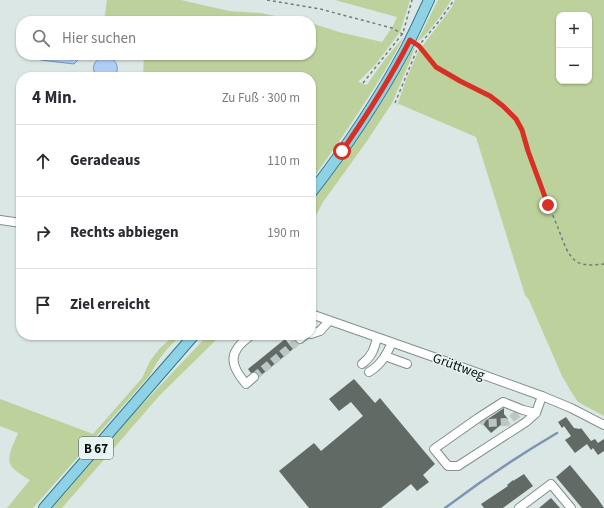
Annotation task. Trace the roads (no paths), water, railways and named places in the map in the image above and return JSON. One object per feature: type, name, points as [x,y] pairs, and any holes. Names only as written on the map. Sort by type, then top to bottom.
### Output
[{"type":"main road","points":[[316,186],[371,108],[393,72],[406,37],[429,0]]},
{"type":"main road","name":"B 67","points":[[44,508],[190,340]]},
{"type":"street","points":[[0,220],[16,222]]},
{"type":"street","name":"Grüttweg","points":[[316,316],[542,396],[571,408],[604,425]]},
{"type":"street","points":[[316,332],[320,331],[329,321]]},
{"type":"street","points":[[362,364],[368,359],[374,350],[377,338]]},
{"type":"street","points":[[246,340],[237,348],[233,365],[237,373],[246,384],[254,377]]},
{"type":"street","points":[[369,372],[375,368],[385,356],[392,343]]},
{"type":"street","points":[[385,356],[407,364]]},
{"type":"street","points":[[536,413],[523,410],[503,402],[434,449],[448,466],[458,466],[526,422],[536,413],[542,396]]},
{"type":"street","points":[[519,508],[551,484],[571,508]]},
{"type":"water","points":[[41,60],[77,60],[74,64]]},
{"type":"water","points":[[97,60],[114,60],[117,67],[116,72],[94,72],[94,64]]},
{"type":"waterway","points":[[445,508],[500,469],[557,433]]},
{"type":"tunnel","points":[[254,377],[299,340]]},
{"type":"tunnel","points":[[478,418],[487,423],[507,422],[523,410]]}]
